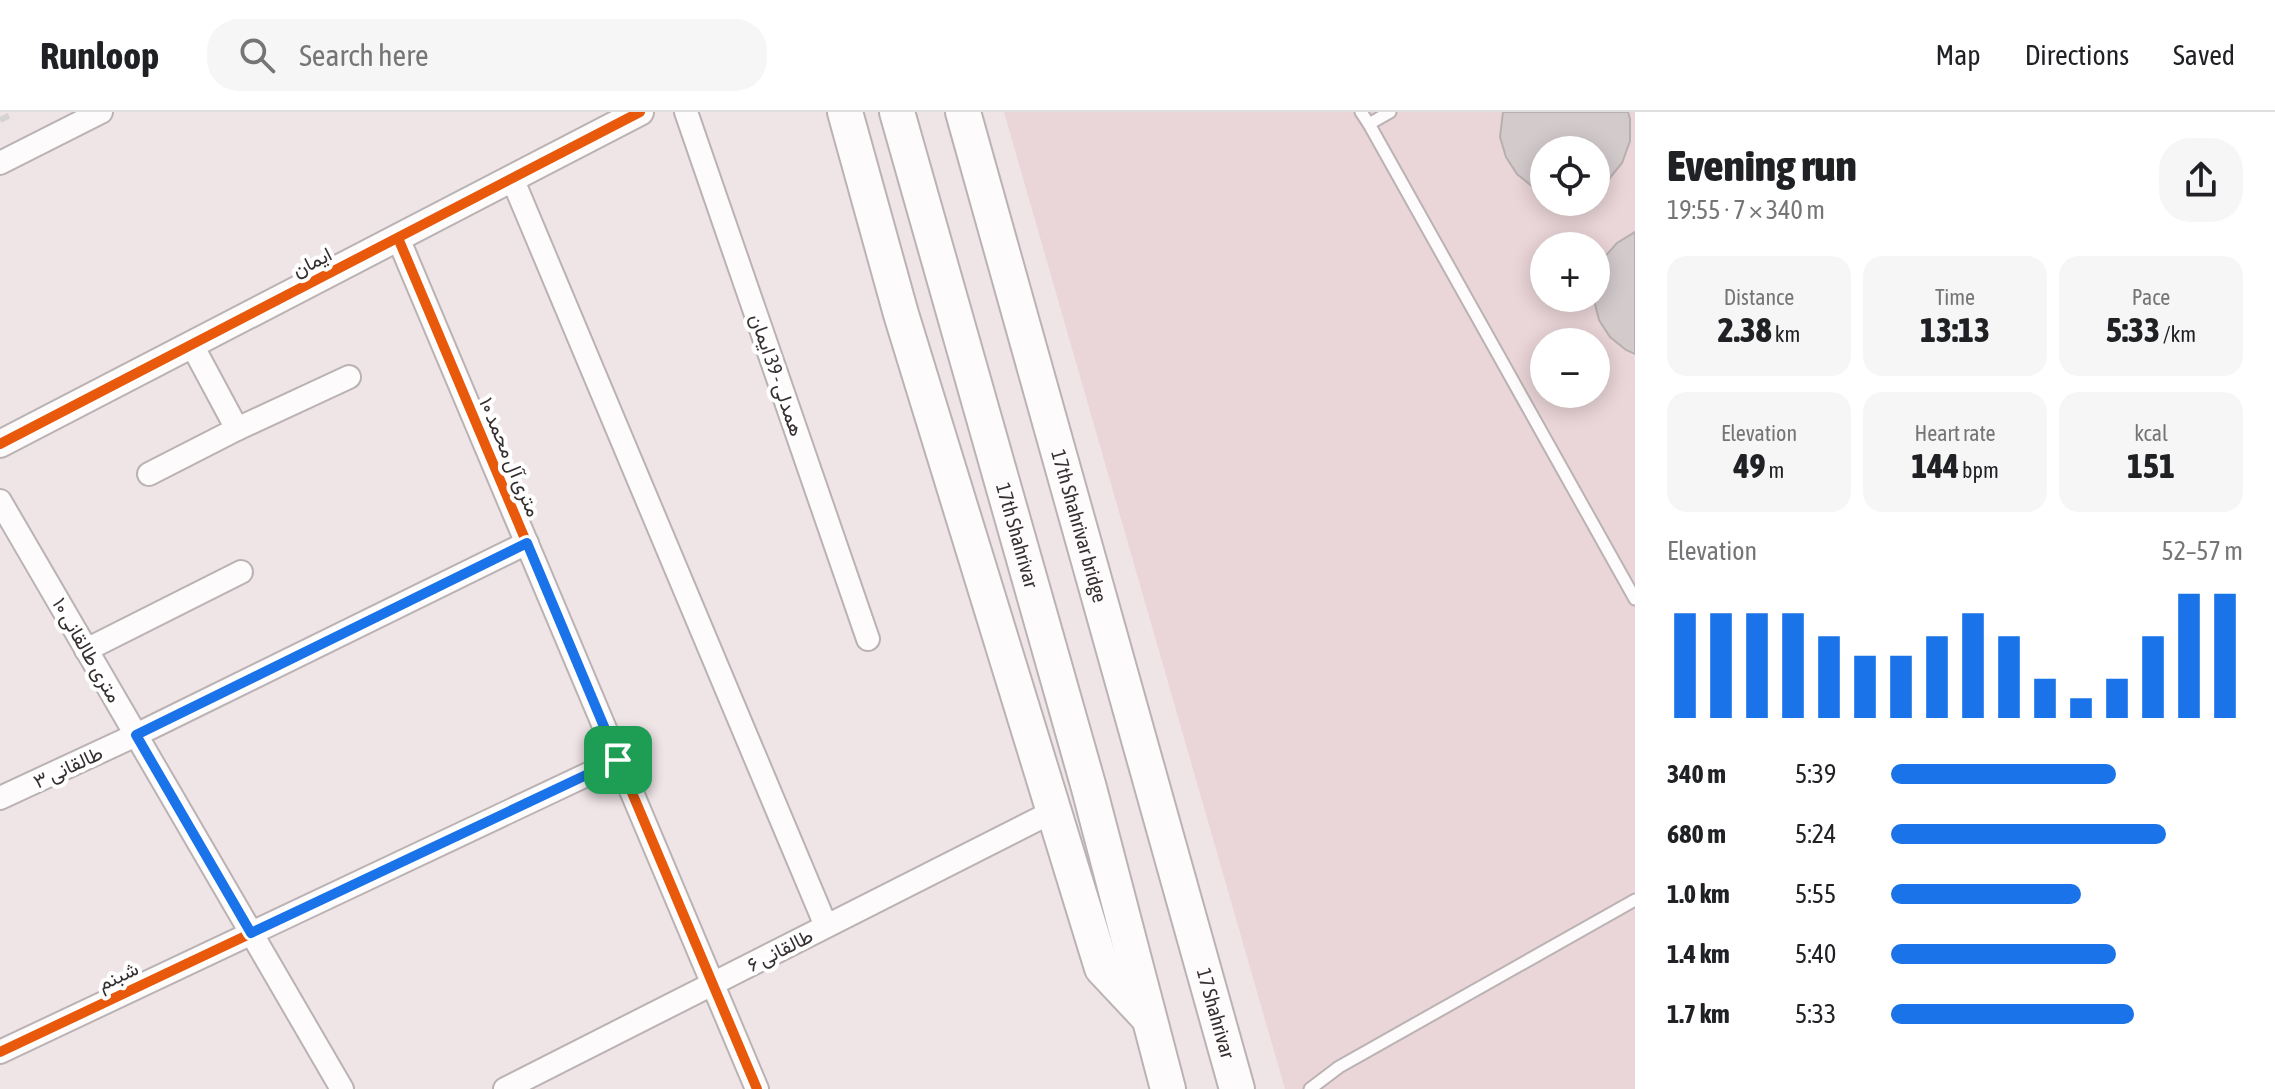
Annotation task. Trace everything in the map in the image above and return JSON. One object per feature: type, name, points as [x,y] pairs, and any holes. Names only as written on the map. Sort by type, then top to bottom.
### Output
[{"type":"main road","points":[[845,112],[901,314],[1102,968],[1151,1021],[1168,1089]]},
{"type":"main road","name":"17th Shahrivar","points":[[897,112],[1085,773],[1151,1021]]},
{"type":"main road","name":"17th Shahrivar bridge","points":[[963,112],[1195,939]]},
{"type":"main road","points":[[978,112],[1217,933],[1214,1007]]},
{"type":"main road","name":"17 Shahrivar","points":[[1195,939],[1237,1089]]},
{"type":"street","points":[[0,163],[101,112]]},
{"type":"street","name":"ایمان","points":[[0,444],[640,112]]},
{"type":"street","name":"همدلی - 39 ایمان","points":[[686,112],[868,639]]},
{"type":"street","points":[[512,178],[826,926]]},
{"type":"street","name":"۱۰ متری آل محمد","points":[[398,238],[757,1089]]},
{"type":"street","points":[[192,345],[237,429]]},
{"type":"street","points":[[149,474],[349,377]]},
{"type":"street","name":"۱۰ متری طالقانی","points":[[0,501],[342,1089]]},
{"type":"street","name":"طالقانی ۳","points":[[0,798],[136,735],[527,543]]},
{"type":"street","points":[[86,650],[241,572]]},
{"type":"street","name":"شبنم","points":[[0,1052],[618,760]]},
{"type":"street","name":"طالقانی ۶","points":[[505,1089],[1054,811]]},
{"type":"lane","points":[[1361,112],[1635,599]]},
{"type":"lane","points":[[1369,124],[1390,112]]},
{"type":"lane","points":[[1310,1089],[1339,1067],[1635,900]]},
{"type":"shaded area","points":[[1004,112],[1635,112],[1635,1089],[1285,1089]]},
{"type":"building","points":[[1503,112],[1628,112],[1630,119],[1630,141],[1622,163],[1610,178],[1610,136],[1530,136],[1530,185],[1517,174],[1506,157],[1500,137]]},
{"type":"building","points":[[1635,232],[1635,354],[1610,337],[1610,328],[1604,328],[1597,312],[1610,312],[1610,251]]},
{"type":"railway","points":[[0,120],[16,112]]},
{"type":"cycle path","points":[[0,444],[640,112]]},
{"type":"cycle path","points":[[398,238],[757,1089]]},
{"type":"cycle path","points":[[0,1052],[618,760]]},
{"type":"route","points":[[527,543],[618,760],[251,933],[136,735],[527,543]]}]
